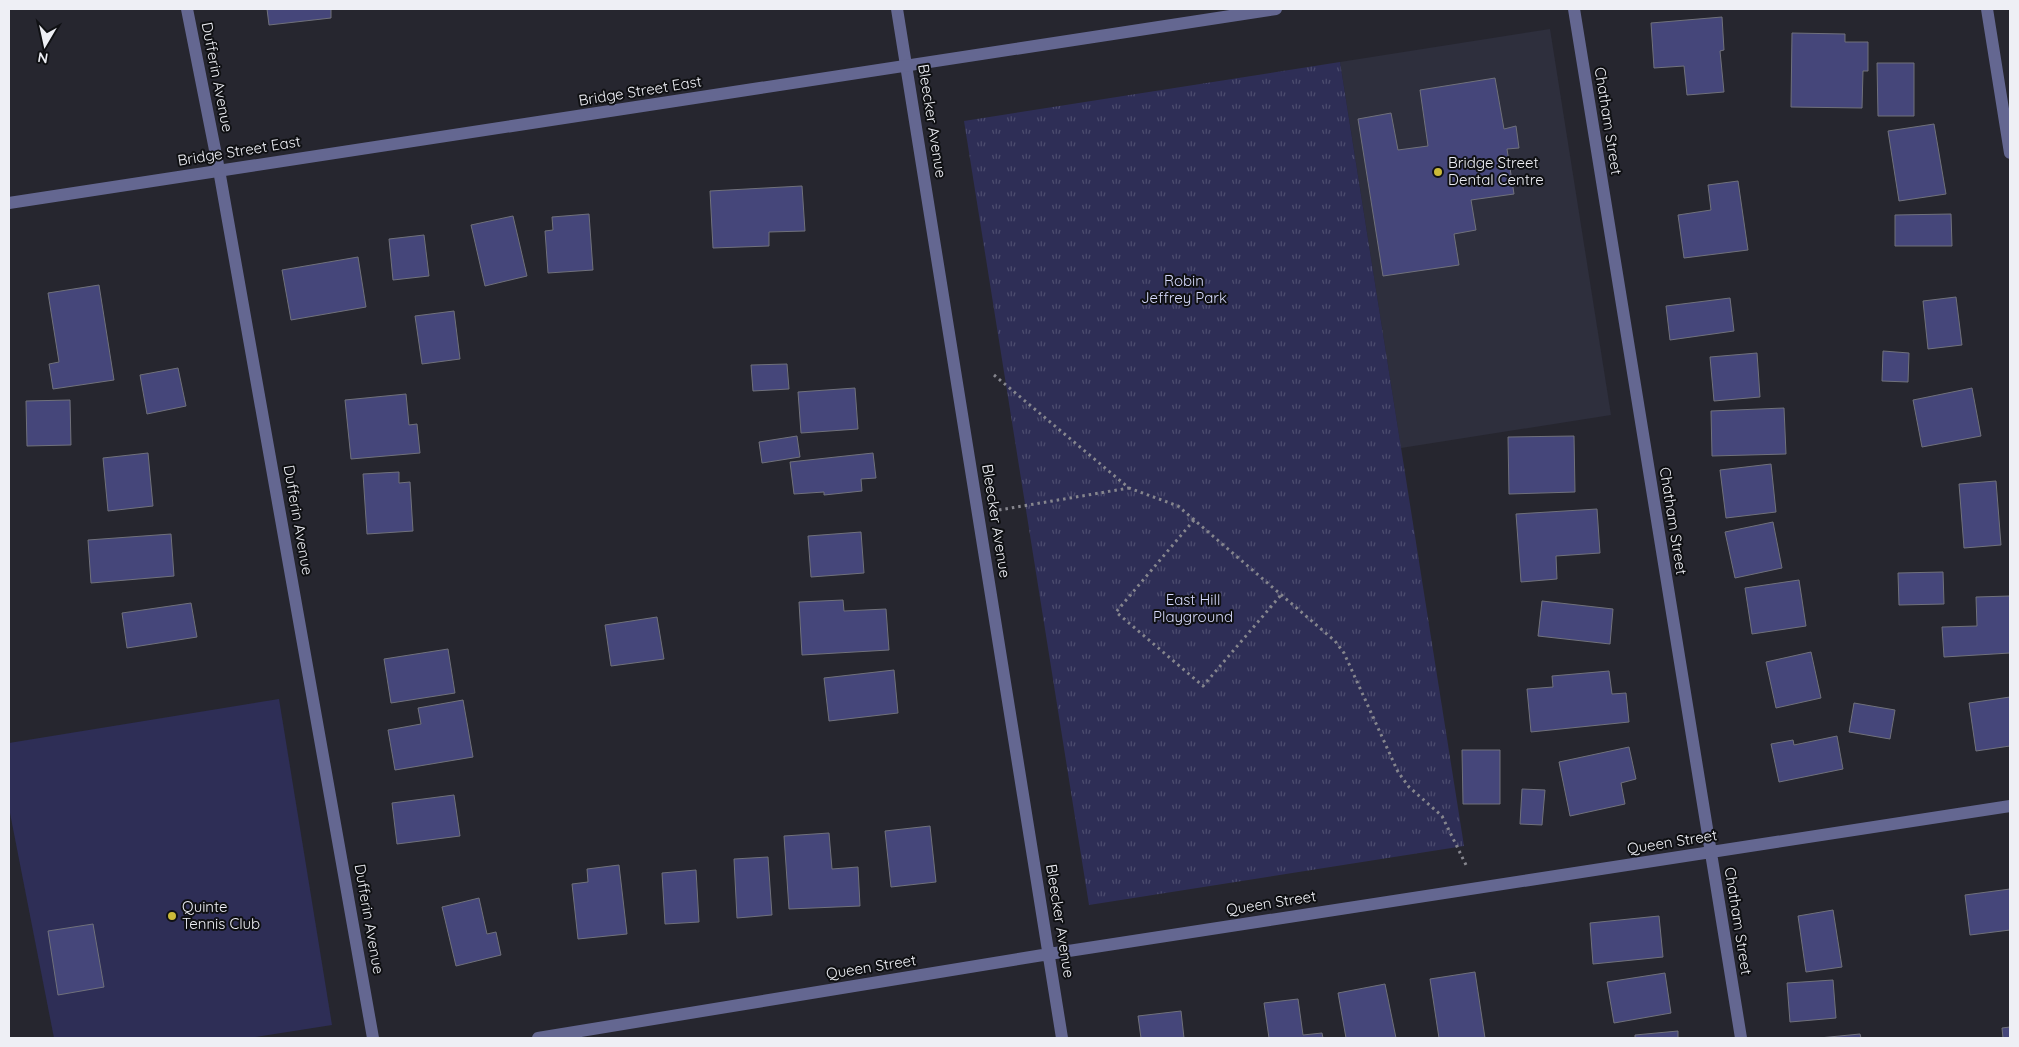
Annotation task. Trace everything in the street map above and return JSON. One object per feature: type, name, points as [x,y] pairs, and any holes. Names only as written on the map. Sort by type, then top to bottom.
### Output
[{"type":"street","name":"Dufferin Avenue","points":[[187,9],[219,170],[373,1038]]},
{"type":"street","name":"Bleecker Avenue","points":[[897,9],[1062,1038]]},
{"type":"street","name":"Bridge Street East","points":[[9,203],[1276,9]]},
{"type":"street","name":"Chatham Street","points":[[1574,9],[1740,1038]]},
{"type":"street","points":[[1987,9],[2010,153]]},
{"type":"street","name":"Queen Street","points":[[538,1038],[1048,954],[2010,806]]},
{"type":"path","points":[[994,375],[1129,488],[1178,506],[1335,641],[1344,653],[1398,772],[1409,787],[1442,816],[1450,829],[1476,888]]},
{"type":"path","points":[[978,513],[1129,488]]},
{"type":"path","points":[[1194,520],[1116,612],[1203,686],[1281,595]]},
{"type":"shaded area","points":[[1550,29],[1611,415],[1401,448],[1340,62]]},
{"type":"green space","name":"Robin Jeffrey Park","points":[[1340,62],[1464,846],[1089,905],[964,121]]},
{"type":"green space","name":"Quinte Tennis Club","points":[[279,699],[332,1025],[250,1038],[54,1038],[9,808],[9,743]]},
{"type":"building","points":[[267,9],[331,9],[331,18],[269,25]]},
{"type":"building","points":[[1722,17],[1724,50],[1720,51],[1724,92],[1687,95],[1684,66],[1654,68],[1651,23]]},
{"type":"building","points":[[1792,33],[1845,34],[1845,42],[1868,42],[1868,71],[1863,71],[1862,108],[1791,107]]},
{"type":"building","points":[[1877,63],[1914,63],[1914,116],[1878,116]]},
{"type":"building","name":"Bridge Street Dental Centre","points":[[1495,78],[1504,129],[1516,126],[1519,148],[1507,149],[1514,194],[1471,200],[1476,230],[1454,234],[1459,265],[1383,276],[1358,119],[1391,113],[1398,150],[1428,146],[1420,90]]},
{"type":"building","points":[[1934,124],[1946,194],[1899,201],[1888,131]]},
{"type":"building","points":[[1738,181],[1748,250],[1684,258],[1678,215],[1711,210],[1708,185]]},
{"type":"building","points":[[802,186],[805,231],[769,232],[769,246],[713,248],[710,191]]},
{"type":"building","points":[[589,214],[593,270],[548,273],[545,231],[553,230],[552,217]]},
{"type":"building","points":[[1951,214],[1952,246],[1895,246],[1895,215]]},
{"type":"building","points":[[513,216],[527,276],[485,286],[471,225]]},
{"type":"building","points":[[424,235],[429,276],[393,280],[389,239]]},
{"type":"building","points":[[358,257],[366,307],[291,320],[282,270]]},
{"type":"building","points":[[99,285],[114,380],[53,389],[49,364],[59,362],[48,293]]},
{"type":"building","points":[[1956,297],[1962,345],[1928,349],[1923,301]]},
{"type":"building","points":[[1730,298],[1734,331],[1670,340],[1666,306]]},
{"type":"building","points":[[454,311],[460,359],[422,364],[415,316]]},
{"type":"building","points":[[1883,351],[1909,353],[1908,382],[1882,381]]},
{"type":"building","points":[[1757,353],[1760,397],[1714,401],[1710,357]]},
{"type":"building","points":[[787,364],[789,389],[753,391],[751,365]]},
{"type":"building","points":[[178,368],[186,406],[147,414],[140,375]]},
{"type":"building","points":[[855,388],[858,429],[801,433],[798,392]]},
{"type":"building","points":[[1972,388],[1981,436],[1922,447],[1913,400]]},
{"type":"building","points":[[406,394],[409,425],[417,424],[420,453],[351,459],[345,400]]},
{"type":"building","points":[[70,400],[71,445],[27,446],[26,401]]},
{"type":"building","points":[[1784,408],[1786,454],[1712,456],[1711,411]]},
{"type":"building","points":[[797,436],[800,457],[762,463],[759,442]]},
{"type":"building","points":[[1574,436],[1575,492],[1509,494],[1508,437]]},
{"type":"building","points":[[148,453],[153,506],[108,511],[103,458]]},
{"type":"building","points":[[873,453],[876,478],[861,479],[862,491],[824,495],[824,492],[794,494],[790,462]]},
{"type":"building","points":[[1771,464],[1776,512],[1726,518],[1720,470]]},
{"type":"building","points":[[399,472],[399,483],[410,482],[413,531],[367,534],[363,474]]},
{"type":"building","points":[[1996,481],[2001,545],[1964,548],[1959,484]]},
{"type":"building","points":[[1597,509],[1600,553],[1556,556],[1557,579],[1521,582],[1516,514]]},
{"type":"building","points":[[1773,522],[1782,568],[1735,578],[1725,532]]},
{"type":"building","points":[[861,532],[864,573],[811,577],[808,536]]},
{"type":"building","points":[[171,534],[174,576],[91,583],[88,540]]},
{"type":"building","points":[[1943,572],[1944,604],[1899,605],[1898,573]]},
{"type":"building","points":[[1799,580],[1806,626],[1752,634],[1745,588]]},
{"type":"building","points":[[2010,596],[2010,653],[1944,657],[1942,627],[1977,626],[1976,597]]},
{"type":"building","points":[[843,600],[844,611],[886,609],[889,650],[802,655],[799,602]]},
{"type":"building","points":[[1542,601],[1613,609],[1610,644],[1538,636]]},
{"type":"building","points":[[191,603],[197,637],[127,648],[122,613]]},
{"type":"building","points":[[657,617],[664,659],[611,666],[605,625]]},
{"type":"building","points":[[448,649],[455,693],[391,703],[384,659]]},
{"type":"building","points":[[1811,652],[1821,698],[1776,708],[1766,662]]},
{"type":"building","points":[[894,670],[898,713],[829,721],[824,678]]},
{"type":"building","points":[[1609,671],[1612,694],[1626,693],[1629,722],[1531,732],[1527,689],[1553,687],[1552,676]]},
{"type":"building","points":[[2010,697],[2010,746],[1976,751],[1969,703]]},
{"type":"building","points":[[463,700],[473,757],[395,770],[388,730],[421,724],[418,708]]},
{"type":"building","points":[[1854,703],[1895,710],[1890,739],[1849,732]]},
{"type":"building","points":[[1837,736],[1843,769],[1779,782],[1771,744],[1793,740],[1794,745]]},
{"type":"building","points":[[1629,747],[1636,779],[1621,783],[1625,804],[1570,816],[1559,762]]},
{"type":"building","points":[[1462,750],[1500,750],[1500,804],[1463,804]]},
{"type":"building","points":[[1522,789],[1545,790],[1542,825],[1520,824]]},
{"type":"building","points":[[454,795],[460,836],[397,844],[392,803]]},
{"type":"building","points":[[930,826],[936,882],[891,887],[885,831]]},
{"type":"building","points":[[829,833],[832,869],[858,867],[860,906],[789,909],[784,836]]},
{"type":"building","points":[[768,857],[772,915],[737,918],[734,859]]},
{"type":"building","points":[[619,865],[627,934],[578,939],[572,884],[588,882],[587,869]]},
{"type":"building","points":[[696,870],[699,922],[665,924],[662,873]]},
{"type":"building","points":[[2010,889],[2010,930],[1970,935],[1965,895]]},
{"type":"building","points":[[479,898],[487,934],[496,932],[501,955],[456,966],[442,907]]},
{"type":"building","points":[[1833,910],[1842,967],[1806,972],[1798,916]]},
{"type":"building","points":[[1659,916],[1663,957],[1593,964],[1590,923]]},
{"type":"building","points":[[93,924],[104,987],[58,995],[48,931]]},
{"type":"building","points":[[1475,972],[1485,1038],[1439,1038],[1430,979]]},
{"type":"building","points":[[1665,973],[1671,1013],[1614,1023],[1607,982]]},
{"type":"building","points":[[1833,980],[1836,1018],[1790,1022],[1787,983]]},
{"type":"building","points":[[1385,984],[1396,1038],[1346,1038],[1338,993]]},
{"type":"building","points":[[1298,999],[1303,1035],[1322,1033],[1323,1038],[1269,1038],[1264,1003]]},
{"type":"building","points":[[1181,1011],[1184,1038],[1141,1038],[1138,1016]]},
{"type":"building","points":[[2010,1027],[2010,1038],[2003,1038],[2002,1028]]},
{"type":"building","points":[[1678,1031],[1678,1038],[1635,1038],[1635,1035]]},
{"type":"building","points":[[1860,1034],[1861,1038],[1819,1038]]},
{"type":"place","name":"Bridge Street Dental Centre","points":[[1438,172]]},
{"type":"place","name":"Quinte Tennis Club","points":[[172,916]]},
{"type":"park label","name":"East Hill Playground","points":[[1193,608]]}]
